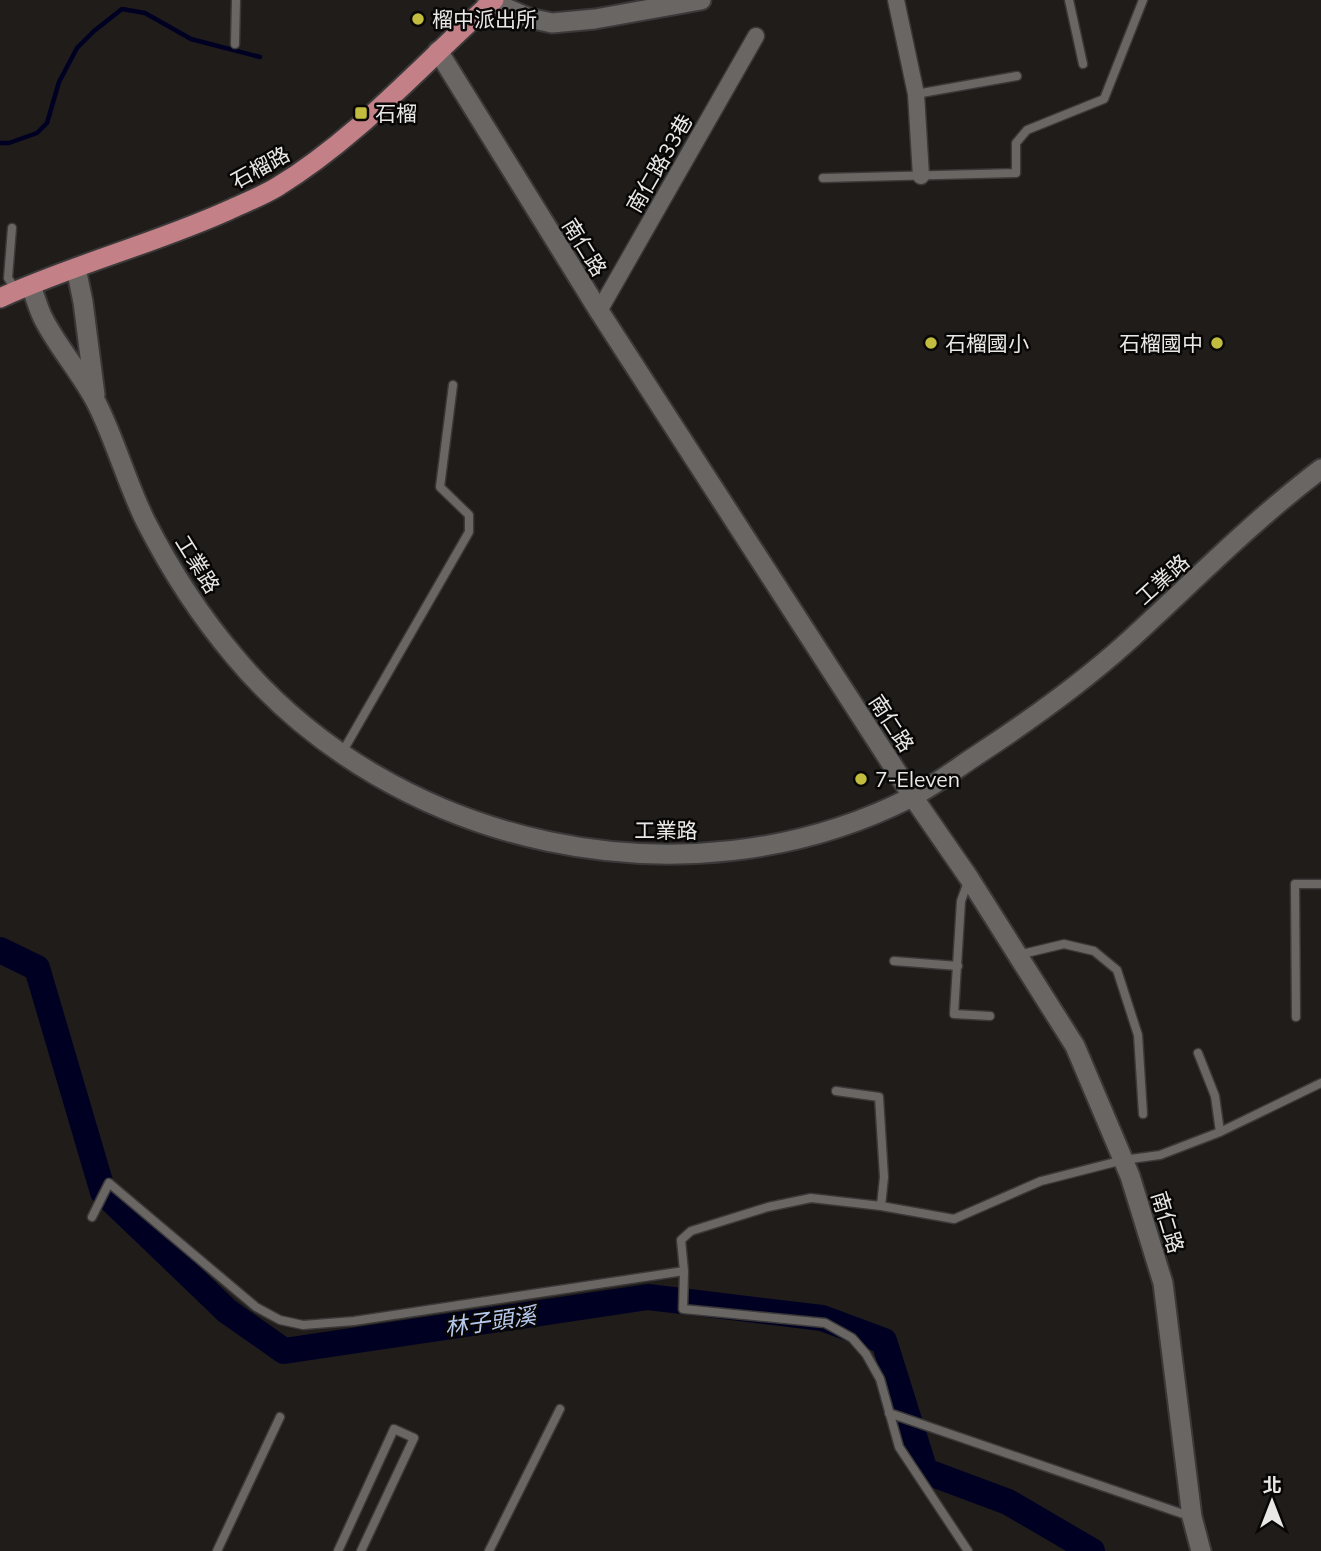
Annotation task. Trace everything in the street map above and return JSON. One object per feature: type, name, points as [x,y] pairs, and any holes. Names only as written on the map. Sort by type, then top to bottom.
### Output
[{"type":"main road","name":"石榴路","points":[[16,291],[200,223],[274,189],[309,166],[373,116],[491,1]]},
{"type":"street","points":[[491,1],[529,18],[552,23],[595,19],[701,0]]},
{"type":"street","points":[[896,0],[916,94],[921,176]]},
{"type":"street","name":"南仁路33巷","points":[[598,311],[756,36]]},
{"type":"street","name":"南仁路","points":[[438,51],[598,311],[913,797],[969,878],[1075,1046],[1123,1160],[1163,1283],[1192,1517],[1201,1551]]},
{"type":"street","name":"工業路","points":[[76,268],[97,403]]},
{"type":"street","name":"工業路","points":[[16,291],[43,317],[97,403],[145,521],[181,583],[235,657],[278,702],[342,754],[420,799],[493,828],[559,844],[629,853],[702,853],[775,844],[845,825],[913,797],[1015,731],[1072,687],[1120,648],[1289,493],[1321,469]]},
{"type":"lane","points":[[235,44],[236,0]]},
{"type":"lane","points":[[1069,0],[1083,64]]},
{"type":"lane","points":[[823,178],[1016,173],[1016,143],[1027,130],[1104,99],[1143,0]]},
{"type":"lane","points":[[916,94],[1017,76]]},
{"type":"lane","points":[[12,228],[8,278],[16,291]]},
{"type":"lane","points":[[342,754],[469,532],[469,515],[440,487],[453,385]]},
{"type":"lane","points":[[969,878],[961,901],[954,1014],[990,1016]]},
{"type":"lane","points":[[1296,1017],[1295,884],[1321,884]]},
{"type":"lane","points":[[1018,955],[1064,944],[1094,951],[1117,970],[1138,1035],[1143,1114]]},
{"type":"lane","points":[[894,961],[958,965]]},
{"type":"lane","points":[[1198,1053],[1215,1096],[1220,1132]]},
{"type":"lane","points":[[968,1551],[899,1447],[880,1379],[866,1354],[852,1338],[825,1323],[683,1308],[681,1240],[691,1231],[768,1207],[811,1198],[881,1206],[954,1219],[1041,1181],[1123,1160],[1160,1155],[1220,1132],[1321,1083]]},
{"type":"lane","points":[[836,1091],[879,1097],[884,1177],[881,1206]]},
{"type":"lane","points":[[92,1217],[109,1183],[256,1307],[280,1320],[303,1325],[354,1321],[684,1271]]},
{"type":"lane","points":[[489,1551],[559,1409]]},
{"type":"lane","points":[[889,1413],[1192,1517]]},
{"type":"lane","points":[[217,1551],[280,1418]]},
{"type":"lane","points":[[338,1551],[394,1429],[414,1438],[361,1551]]},
{"type":"waterway","points":[[0,143],[9,143],[37,133],[47,123],[59,82],[77,48],[122,9],[145,13],[191,39],[260,57]]},
{"type":"waterway","name":"林子頭溪","points":[[0,950],[37,968],[103,1192],[227,1311],[284,1351],[648,1297],[822,1318],[884,1341],[925,1471],[1008,1502],[1092,1551]]},
{"type":"place","name":"榴中派出所","points":[[418,19]]},
{"type":"place","name":"石榴","points":[[361,113]]},
{"type":"place","name":"石榴國小","points":[[931,343]]},
{"type":"place","name":"石榴國中","points":[[1217,343]]},
{"type":"place","name":"7-Eleven","points":[[861,779]]}]
